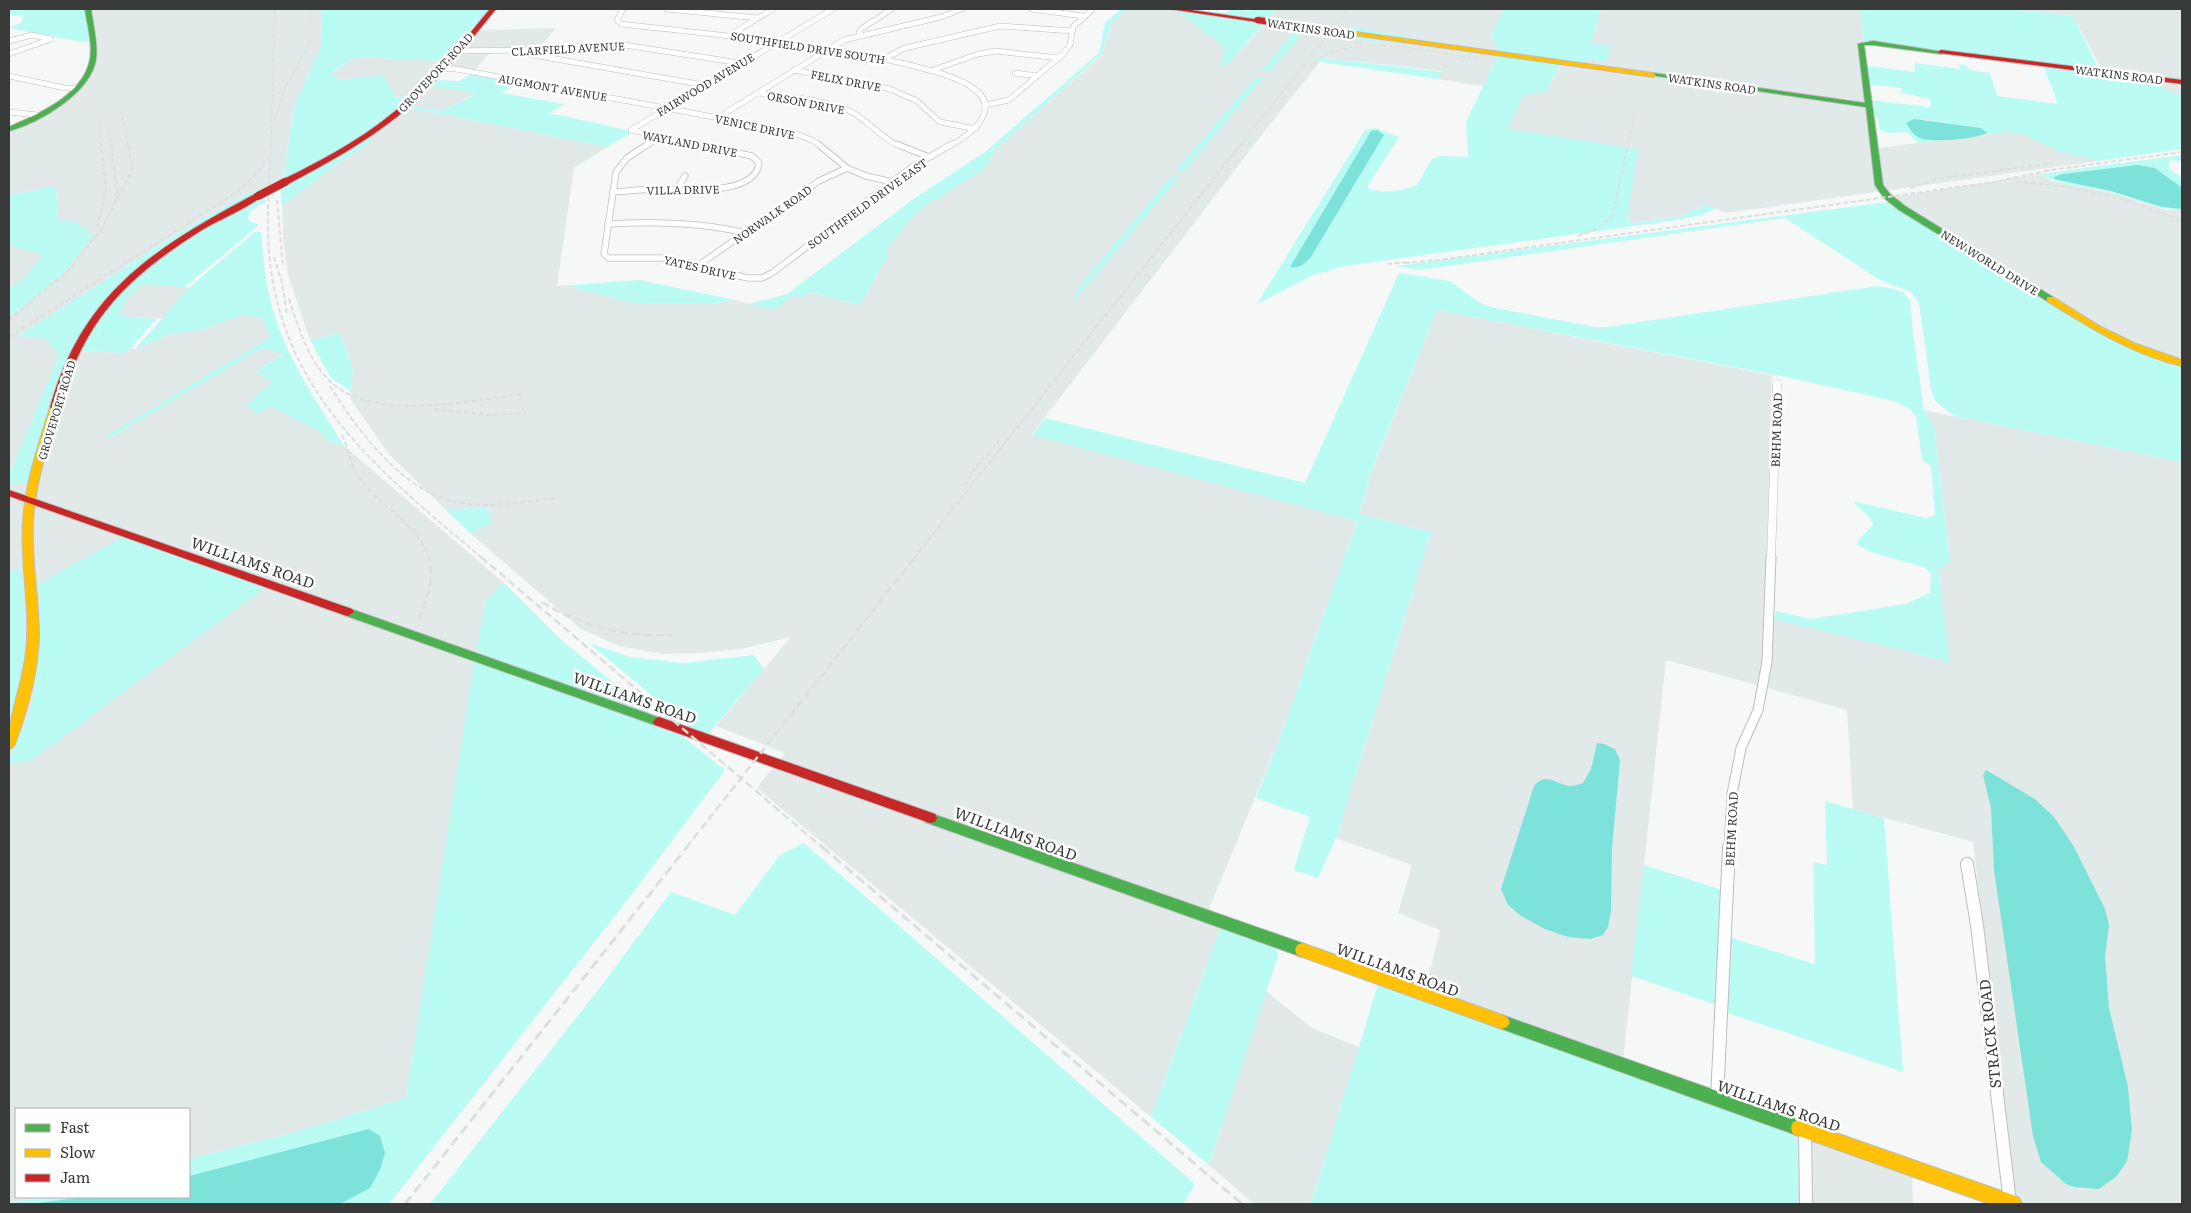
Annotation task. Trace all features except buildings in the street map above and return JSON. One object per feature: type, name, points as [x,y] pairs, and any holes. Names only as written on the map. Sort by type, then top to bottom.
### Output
[{"type":"main road","points":[[9,129],[37,115],[76,88],[88,75],[93,64],[88,9]]},
{"type":"main road","name":"GROVEPORT ROAD","points":[[9,744],[22,705],[32,653],[32,609],[28,553],[30,501],[68,366],[80,342],[99,314],[124,285],[159,254],[199,227],[342,151],[382,124],[409,102],[493,9]]},
{"type":"main road","name":"WATKINS ROAD","points":[[1174,9],[1868,105],[1861,44],[1863,43],[2182,82]]},
{"type":"main road","name":"NEW WORLD DRIVE","points":[[1868,105],[1877,180],[1879,187],[1888,197],[1902,208],[2098,329],[2131,345],[2182,363]]},
{"type":"main road","name":"WILLIAMS ROAD","points":[[9,493],[782,765],[2011,1204]]},
{"type":"street","name":"SOUTHFIELD DRIVE SOUTH","points":[[623,9],[616,20],[618,23],[778,41],[885,58],[933,70],[968,84],[980,96],[985,105]]},
{"type":"street","points":[[667,9],[757,18]]},
{"type":"street","points":[[714,13],[720,9]]},
{"type":"street","points":[[730,35],[773,9]]},
{"type":"street","name":"FAIRWOOD AVENUE","points":[[631,130],[833,9]]},
{"type":"street","points":[[863,36],[859,33],[860,29],[892,9]]},
{"type":"street","points":[[719,118],[844,40],[941,18],[962,9]]},
{"type":"street","points":[[1031,9],[1083,16]]},
{"type":"street","points":[[976,129],[983,119],[985,105],[1009,100],[1059,58],[1070,45],[1072,31],[1083,16],[1093,9]]},
{"type":"street","points":[[885,58],[905,48],[1000,26],[1072,31]]},
{"type":"street","points":[[9,41],[32,35],[51,39],[9,54]]},
{"type":"street","name":"CLARFIELD AVENUE","points":[[455,51],[618,44],[740,64]]},
{"type":"street","points":[[510,50],[704,85]]},
{"type":"street","points":[[933,70],[978,54],[996,51],[1059,58]]},
{"type":"street","name":"AUGMONT AVENUE","points":[[440,68],[456,69],[666,108]]},
{"type":"street","name":"FELIX DRIVE","points":[[794,70],[863,82],[890,89],[917,102],[940,122],[976,129]]},
{"type":"street","points":[[1015,73],[1037,76]]},
{"type":"street","points":[[9,76],[64,88],[76,88]]},
{"type":"street","name":"ORSON DRIVE","points":[[759,93],[823,103],[847,110],[867,121],[894,144],[929,157]]},
{"type":"street","name":"VENICE DRIVE","points":[[666,108],[798,134],[814,141],[847,168],[866,176],[893,182]]},
{"type":"street","points":[[9,112],[37,115]]},
{"type":"street","name":"SOUTHFIELD DRIVE EAST","points":[[762,278],[772,273],[893,182],[929,157],[962,140],[976,129]]},
{"type":"street","name":"WAYLAND DRIVE","points":[[631,130],[752,156],[758,161],[760,166],[750,177]]},
{"type":"street","points":[[660,137],[621,164],[615,177],[608,224],[680,222],[709,224],[746,232]]},
{"type":"street","name":"NORWALK ROAD","points":[[699,265],[819,181],[847,168]]},
{"type":"street","points":[[677,189],[685,176]]},
{"type":"street","name":"VILLA DRIVE","points":[[613,192],[724,189],[733,187],[750,177]]},
{"type":"street","name":"YATES DRIVE","points":[[608,224],[604,254],[608,258],[662,258],[699,265],[748,278],[762,278]]},
{"type":"street","name":"BEHM ROAD","points":[[1717,1099],[1732,794],[1741,748],[1758,710],[1768,662],[1777,384]]},
{"type":"street","name":"STRACK ROAD","points":[[1967,864],[1978,935],[2011,1204]]},
{"type":"street","points":[[1805,1130],[1806,1204]]},
{"type":"shaded area","points":[[9,9],[85,9],[89,41],[83,42],[9,28],[21,23],[23,15],[9,15]]},
{"type":"shaded area","points":[[91,9],[321,9],[322,44],[294,107],[283,181],[249,193],[181,231],[20,336],[47,339],[60,355],[9,475],[9,317],[46,287],[73,261],[58,220],[56,186],[9,195],[9,130],[26,123],[80,88],[92,73],[97,56]]},
{"type":"shaded area","points":[[321,9],[489,9],[442,61],[356,57],[331,73],[339,80],[383,75],[396,97],[408,99],[348,143],[283,181],[294,107],[322,44]]},
{"type":"shaded area","points":[[1121,9],[1128,9],[1111,23],[1102,54],[995,150],[988,164],[980,172],[921,208],[887,247],[887,257],[860,305],[810,292],[802,297],[793,296],[775,310],[748,304],[787,294],[912,200],[985,152],[1099,53],[1105,23]]},
{"type":"shaded area","points":[[1128,9],[1176,10],[1226,47],[1221,65],[1226,66],[1278,9],[1504,9],[1491,36],[1499,51],[1505,53],[1451,46],[1349,26],[1340,37],[1439,46],[1498,55],[1483,86],[1437,79],[1442,71],[1323,58],[1032,434],[1357,521],[1281,735],[1208,911],[1221,927],[1151,1117],[757,788],[785,753],[716,726],[791,637],[742,649],[663,654],[619,646],[581,629],[470,533],[491,524],[488,508],[445,509],[389,454],[350,399],[353,369],[340,333],[310,340],[288,275],[283,238],[282,206],[331,168],[371,142],[370,136],[410,108],[607,147],[574,168],[557,286],[574,285],[574,288],[634,303],[711,304],[735,300],[775,310],[793,296],[809,292],[860,305],[887,257],[887,247],[921,208],[988,164],[995,150],[1102,55],[1111,23]]},
{"type":"shaded area","points":[[1231,9],[1249,11],[1251,9],[1278,9],[1267,20],[1192,10],[1226,13]]},
{"type":"shaded area","points":[[1504,9],[1601,9],[1592,43],[1611,46],[1607,62],[1586,59],[1583,64],[1499,51],[1491,36]]},
{"type":"shaded area","points":[[1601,9],[1860,9],[1864,41],[1862,66],[1870,112],[1875,116],[1878,148],[2006,132],[2024,134],[2059,152],[2097,161],[1727,213],[1704,205],[1680,217],[1632,223],[1507,129],[1523,96],[1547,90],[1563,61],[1592,43]]},
{"type":"shaded area","points":[[1860,9],[2010,9],[2073,16],[2099,70],[1864,41]]},
{"type":"shaded area","points":[[2010,9],[2182,9],[2182,94],[2103,72],[2073,16]]},
{"type":"shaded area","points":[[1176,10],[1264,23],[1226,66],[1221,65],[1225,47]]},
{"type":"shaded area","points":[[1349,26],[1450,45],[1451,46],[1345,31]]},
{"type":"shaded area","points":[[556,28],[539,48],[493,49],[474,71],[446,66],[429,85],[478,93],[441,111],[401,104],[407,99],[396,97],[383,75],[339,80],[331,74],[356,57],[442,61],[452,50],[461,50],[477,30]]},
{"type":"shaded area","points":[[1296,30],[1303,32],[1297,35],[1298,39],[1271,70],[1261,71]]},
{"type":"shaded area","points":[[1343,34],[1439,46],[1340,38]]},
{"type":"shaded area","points":[[1498,55],[1561,63],[1547,90],[1523,96],[1507,129],[1638,149],[1627,221],[1633,223],[1680,217],[1704,205],[1718,208],[1698,216],[1670,221],[1345,266],[1313,275],[1257,304],[1365,130],[1376,128],[1399,137],[1368,185],[1369,189],[1393,191],[1417,185],[1432,159],[1441,156],[1468,157],[1466,122]],"holes":[[[1371,131],[1384,135],[1311,257],[1302,265],[1290,267]]]},
{"type":"shaded area","points":[[1323,58],[1443,72],[1437,79],[1314,61]]},
{"type":"shaded area","points":[[1915,63],[1960,69],[1959,64],[1967,66],[1969,70],[1990,73],[1997,96],[2058,104],[2043,65],[2157,80],[2166,91],[2182,94],[2182,149],[2097,161],[2059,152],[2024,134],[2006,132],[1984,135],[1986,133],[1981,128],[1920,119],[1928,140],[1942,140],[1919,143],[1906,132],[1887,133],[1880,130],[1878,119],[1870,112],[1871,100],[1928,107],[1931,106],[1930,99],[1898,92],[1902,91],[1902,88],[1869,84],[1867,66],[1915,72]]},
{"type":"shaded area","points":[[474,73],[521,82],[501,93],[565,104],[549,113],[627,130],[631,133],[607,147],[410,108],[412,106],[441,111],[477,94],[428,85],[433,80],[459,81]]},
{"type":"shaded area","points":[[1256,77],[1263,78],[1184,171],[1176,170]]},
{"type":"shaded area","points":[[1914,119],[1981,128],[1987,133],[1954,140],[1920,138],[1912,132],[1906,123]]},
{"type":"shaded area","points":[[1377,130],[1384,135],[1311,257],[1299,266],[1290,267],[1371,131]]},
{"type":"shaded area","points":[[370,136],[371,142],[331,168],[282,206],[280,187]]},
{"type":"shaded area","points":[[2182,155],[2182,162],[2170,160],[2168,168],[2182,178],[2182,188],[2155,168],[2055,178],[2182,210],[2158,207],[2118,194],[2068,184],[2039,174]]},
{"type":"shaded area","points":[[2138,165],[2155,168],[2182,188],[2182,209],[2162,207],[2111,191],[2054,179],[2056,176],[2063,174]]},
{"type":"shaded area","points":[[2039,174],[2052,181],[2117,194],[2166,210],[2182,210],[2182,361],[2121,338],[2068,308],[1897,202],[1897,197]]},
{"type":"shaded area","points":[[1171,176],[1179,177],[1072,303],[1082,283]]},
{"type":"shaded area","points":[[56,186],[58,220],[74,221],[92,234],[76,258],[55,280],[9,317],[9,289],[23,279],[42,257],[41,254],[9,245],[9,195]]},
{"type":"shaded area","points":[[264,188],[265,190],[191,229],[159,250],[109,295],[54,392],[28,484],[9,484],[9,475],[59,355],[47,339],[19,336],[181,231],[249,193]]},
{"type":"shaded area","points":[[263,196],[266,201],[250,212],[248,220],[259,225],[185,287],[143,284],[124,302],[120,316],[157,319],[125,353],[81,351],[109,307],[145,269],[183,241]]},
{"type":"shaded area","points":[[1888,202],[2092,328],[2165,360],[2182,365],[2182,462],[1954,416],[1935,401],[1931,389],[1919,303],[1911,292],[1880,280],[1785,218],[1419,270],[1396,266]]},
{"type":"shaded area","points":[[255,232],[261,232],[267,282],[280,331],[298,371],[344,446],[326,440],[321,432],[270,406],[257,414],[246,405],[272,382],[256,371],[284,354],[262,348],[110,438],[106,436],[271,337],[262,318],[242,315],[205,329],[171,334],[135,349],[190,287]]},
{"type":"shaded area","points":[[9,245],[41,254],[42,257],[23,279],[9,289]]},
{"type":"shaded area","points":[[1399,273],[1450,281],[1480,303],[1490,307],[1595,327],[1607,327],[1877,286],[1904,293],[1910,300],[1924,410],[1934,427],[1950,562],[1938,569],[1950,662],[1774,619],[1776,611],[1811,619],[1905,604],[1930,593],[1931,574],[1924,567],[1873,553],[1857,545],[1859,539],[1873,525],[1853,501],[1926,518],[1935,515],[1931,466],[1922,460],[1916,417],[1910,409],[1894,401],[1781,376],[1437,310],[1372,469],[1359,514],[1431,532],[1336,838],[1318,878],[1294,870],[1310,817],[1256,798],[1281,735],[1357,521],[1032,435],[1045,418],[1305,483]]},
{"type":"shaded area","points":[[639,280],[735,300],[711,304],[634,303],[574,288],[574,285]]},
{"type":"shaded area","points":[[143,284],[190,287],[162,319],[120,316],[124,302]]},
{"type":"shaded area","points":[[1437,310],[1772,375],[1765,616],[1949,662],[1938,569],[1950,562],[1934,427],[1924,410],[2182,462],[2182,1204],[2015,1204],[1973,842],[1853,809],[1847,710],[1666,660],[1622,1070],[1423,1000],[1440,930],[1398,913],[1412,865],[1336,838],[1431,532],[1359,514],[1372,470]]},
{"type":"shaded area","points":[[242,315],[262,318],[271,337],[107,436],[110,438],[262,348],[285,353],[256,371],[272,382],[247,405],[270,406],[321,432],[326,440],[344,446],[504,583],[485,602],[406,1098],[288,1134],[190,1159],[190,1108],[15,1108],[15,1198],[32,1198],[9,1203],[9,484],[28,483],[54,392],[70,351],[125,353],[130,348],[135,349],[171,334],[205,329]]},
{"type":"shaded area","points":[[340,333],[353,369],[351,391],[331,378],[310,340]]},
{"type":"shaded area","points":[[488,508],[492,524],[470,533],[445,509]]},
{"type":"shaded area","points":[[125,536],[266,587],[32,760],[9,764],[13,750],[28,717],[36,679],[39,632],[38,584]]},
{"type":"shaded area","points":[[22,568],[24,646],[20,684],[9,720],[9,572]]},
{"type":"shaded area","points":[[504,583],[559,638],[651,714],[476,653],[485,602]]},
{"type":"shaded area","points":[[589,643],[630,657],[684,663],[754,655],[764,669],[709,733],[688,726]]},
{"type":"shaded area","points":[[474,662],[677,732],[725,770],[632,894],[389,1204],[340,1204],[370,1188],[380,1170],[384,1153],[380,1136],[240,1163],[190,1176],[190,1159],[288,1134],[406,1098]]},
{"type":"shaded area","points":[[1597,743],[1615,749],[1620,760],[1612,848],[1611,911],[1608,927],[1603,935],[1590,939],[1568,937],[1545,929],[1521,916],[1508,905],[1501,889],[1534,786],[1547,779],[1571,786],[1583,783],[1591,769]]},
{"type":"shaded area","points":[[1986,770],[2035,799],[2054,817],[2073,845],[2105,909],[2109,925],[2105,957],[2109,1008],[2128,1087],[2132,1130],[2127,1161],[2117,1176],[2099,1189],[2074,1187],[2066,1184],[2041,1162],[2033,1136],[1994,870],[1991,808],[1983,775]]},
{"type":"shaded area","points":[[1825,801],[1884,818],[1903,1072],[1725,1012],[1729,937],[1815,964],[1813,862],[1827,865]]},
{"type":"shaded area","points":[[804,843],[1195,1184],[1183,1204],[430,1204],[605,981],[671,892],[735,915],[780,855]]},
{"type":"shaded area","points":[[1644,865],[1722,890],[1717,1005],[1631,976]]},
{"type":"shaded area","points":[[1221,927],[1274,947],[1277,950],[1278,956],[1209,1165],[1151,1117]]},
{"type":"shaded area","points":[[1378,984],[1792,1134],[1798,1145],[1798,1204],[1311,1204]]},
{"type":"shaded area","points":[[1266,991],[1312,1028],[1359,1047],[1311,1204],[1254,1204],[1209,1165]]},
{"type":"shaded area","points":[[369,1129],[380,1136],[385,1153],[380,1170],[370,1188],[340,1204],[30,1204],[75,1198],[190,1198],[190,1176]]},
{"type":"shaded area","points":[[1792,1134],[1912,1172],[1913,1204],[1798,1204],[1798,1145]]},
{"type":"shaded area","points":[[32,1198],[75,1198],[30,1204],[9,1204]]},
{"type":"railway","points":[[271,146],[275,9]]},
{"type":"railway","points":[[275,119],[285,87],[310,44],[310,9]]},
{"type":"railway","points":[[1240,146],[1348,9]]},
{"type":"railway","points":[[1337,39],[1363,43]]},
{"type":"railway","points":[[1310,65],[1326,55],[1343,49],[1362,46],[1422,49],[1479,59]]},
{"type":"railway","points":[[1628,146],[1636,110]]},
{"type":"railway","points":[[121,111],[128,146]]},
{"type":"railway","points":[[107,114],[111,146]]},
{"type":"railway","points":[[99,123],[101,146]]},
{"type":"railway","points":[[97,228],[106,190],[101,144]]},
{"type":"railway","points":[[111,144],[117,191],[116,200]]},
{"type":"railway","points":[[9,320],[67,272],[101,230],[133,168],[128,144]]},
{"type":"railway","points":[[271,144],[268,228],[272,277],[283,323],[301,364],[323,402],[350,436],[413,499],[482,558]]},
{"type":"railway","points":[[914,558],[1241,144]]},
{"type":"railway","points":[[1578,236],[1599,228],[1613,215],[1628,144]]},
{"type":"railway","points":[[2051,170],[2182,152]]},
{"type":"railway","points":[[9,337],[239,191],[262,168],[269,156]]},
{"type":"railway","points":[[1910,188],[1937,179],[2054,163]]},
{"type":"railway","points":[[1405,263],[1439,260],[1994,182],[2051,170]]},
{"type":"railway","points":[[2044,171],[2051,170]]},
{"type":"railway","points":[[2016,182],[2059,186],[2101,194],[2121,199],[2182,221]]},
{"type":"railway","points":[[277,200],[283,267]]},
{"type":"railway","points":[[274,257],[282,282],[287,315]]},
{"type":"railway","points":[[1387,264],[1410,262]]},
{"type":"railway","points":[[289,299],[304,341],[320,370],[345,392],[367,401],[392,405],[420,406],[522,394]]},
{"type":"railway","points":[[330,386],[353,421],[383,456],[417,485],[436,496],[456,502],[480,505],[554,498]]},
{"type":"railway","points":[[434,409],[490,415],[526,413]]},
{"type":"railway","points":[[342,435],[359,478],[418,537],[429,558]]},
{"type":"railway","points":[[964,485],[978,464],[1001,439]]},
{"type":"railway","points":[[419,620],[430,582],[429,557]]},
{"type":"railway","points":[[481,557],[741,778]]},
{"type":"railway","points":[[741,778],[915,557]]},
{"type":"railway","points":[[542,602],[573,618],[604,629],[637,634],[672,635]]},
{"type":"railway","points":[[686,848],[741,778]]},
{"type":"railway","points":[[741,778],[823,848]]},
{"type":"railway","points":[[405,1204],[687,847]]},
{"type":"railway","points":[[822,847],[1242,1204]]},
{"type":"traffic: fast","points":[[9,129],[47,111],[60,102],[82,83],[90,71],[93,59],[88,9]]},
{"type":"traffic: fast","points":[[1941,52],[1873,43],[1861,44],[1879,185],[1887,196],[1902,208],[2050,299]]},
{"type":"traffic: fast","points":[[1653,75],[1868,105]]},
{"type":"traffic: fast","points":[[348,612],[659,722]]},
{"type":"traffic: fast","points":[[930,818],[1302,950]]},
{"type":"traffic: fast","points":[[1502,1022],[1799,1128]]},
{"type":"traffic: slow","points":[[1348,33],[1653,75]]},
{"type":"traffic: slow","points":[[2050,299],[2098,329],[2131,345],[2182,363]]},
{"type":"traffic: slow","points":[[9,744],[26,691],[31,664],[33,622],[29,565],[29,507],[38,464],[55,407]]},
{"type":"traffic: slow","points":[[1302,950],[1502,1022]]},
{"type":"traffic: slow","points":[[1799,1128],[2013,1204]]},
{"type":"traffic: jam","points":[[285,182],[351,146],[397,113],[433,79],[493,9]]},
{"type":"traffic: jam","points":[[1173,9],[1257,20]]},
{"type":"traffic: jam","points":[[1257,20],[1348,33]]},
{"type":"traffic: jam","points":[[1941,52],[2182,82]]},
{"type":"traffic: jam","points":[[258,196],[285,182]]},
{"type":"traffic: jam","points":[[55,407],[71,358],[95,318],[113,296],[134,275],[181,240],[258,196]]},
{"type":"traffic: jam","points":[[9,493],[348,612]]},
{"type":"traffic: jam","points":[[659,722],[930,818]]}]
